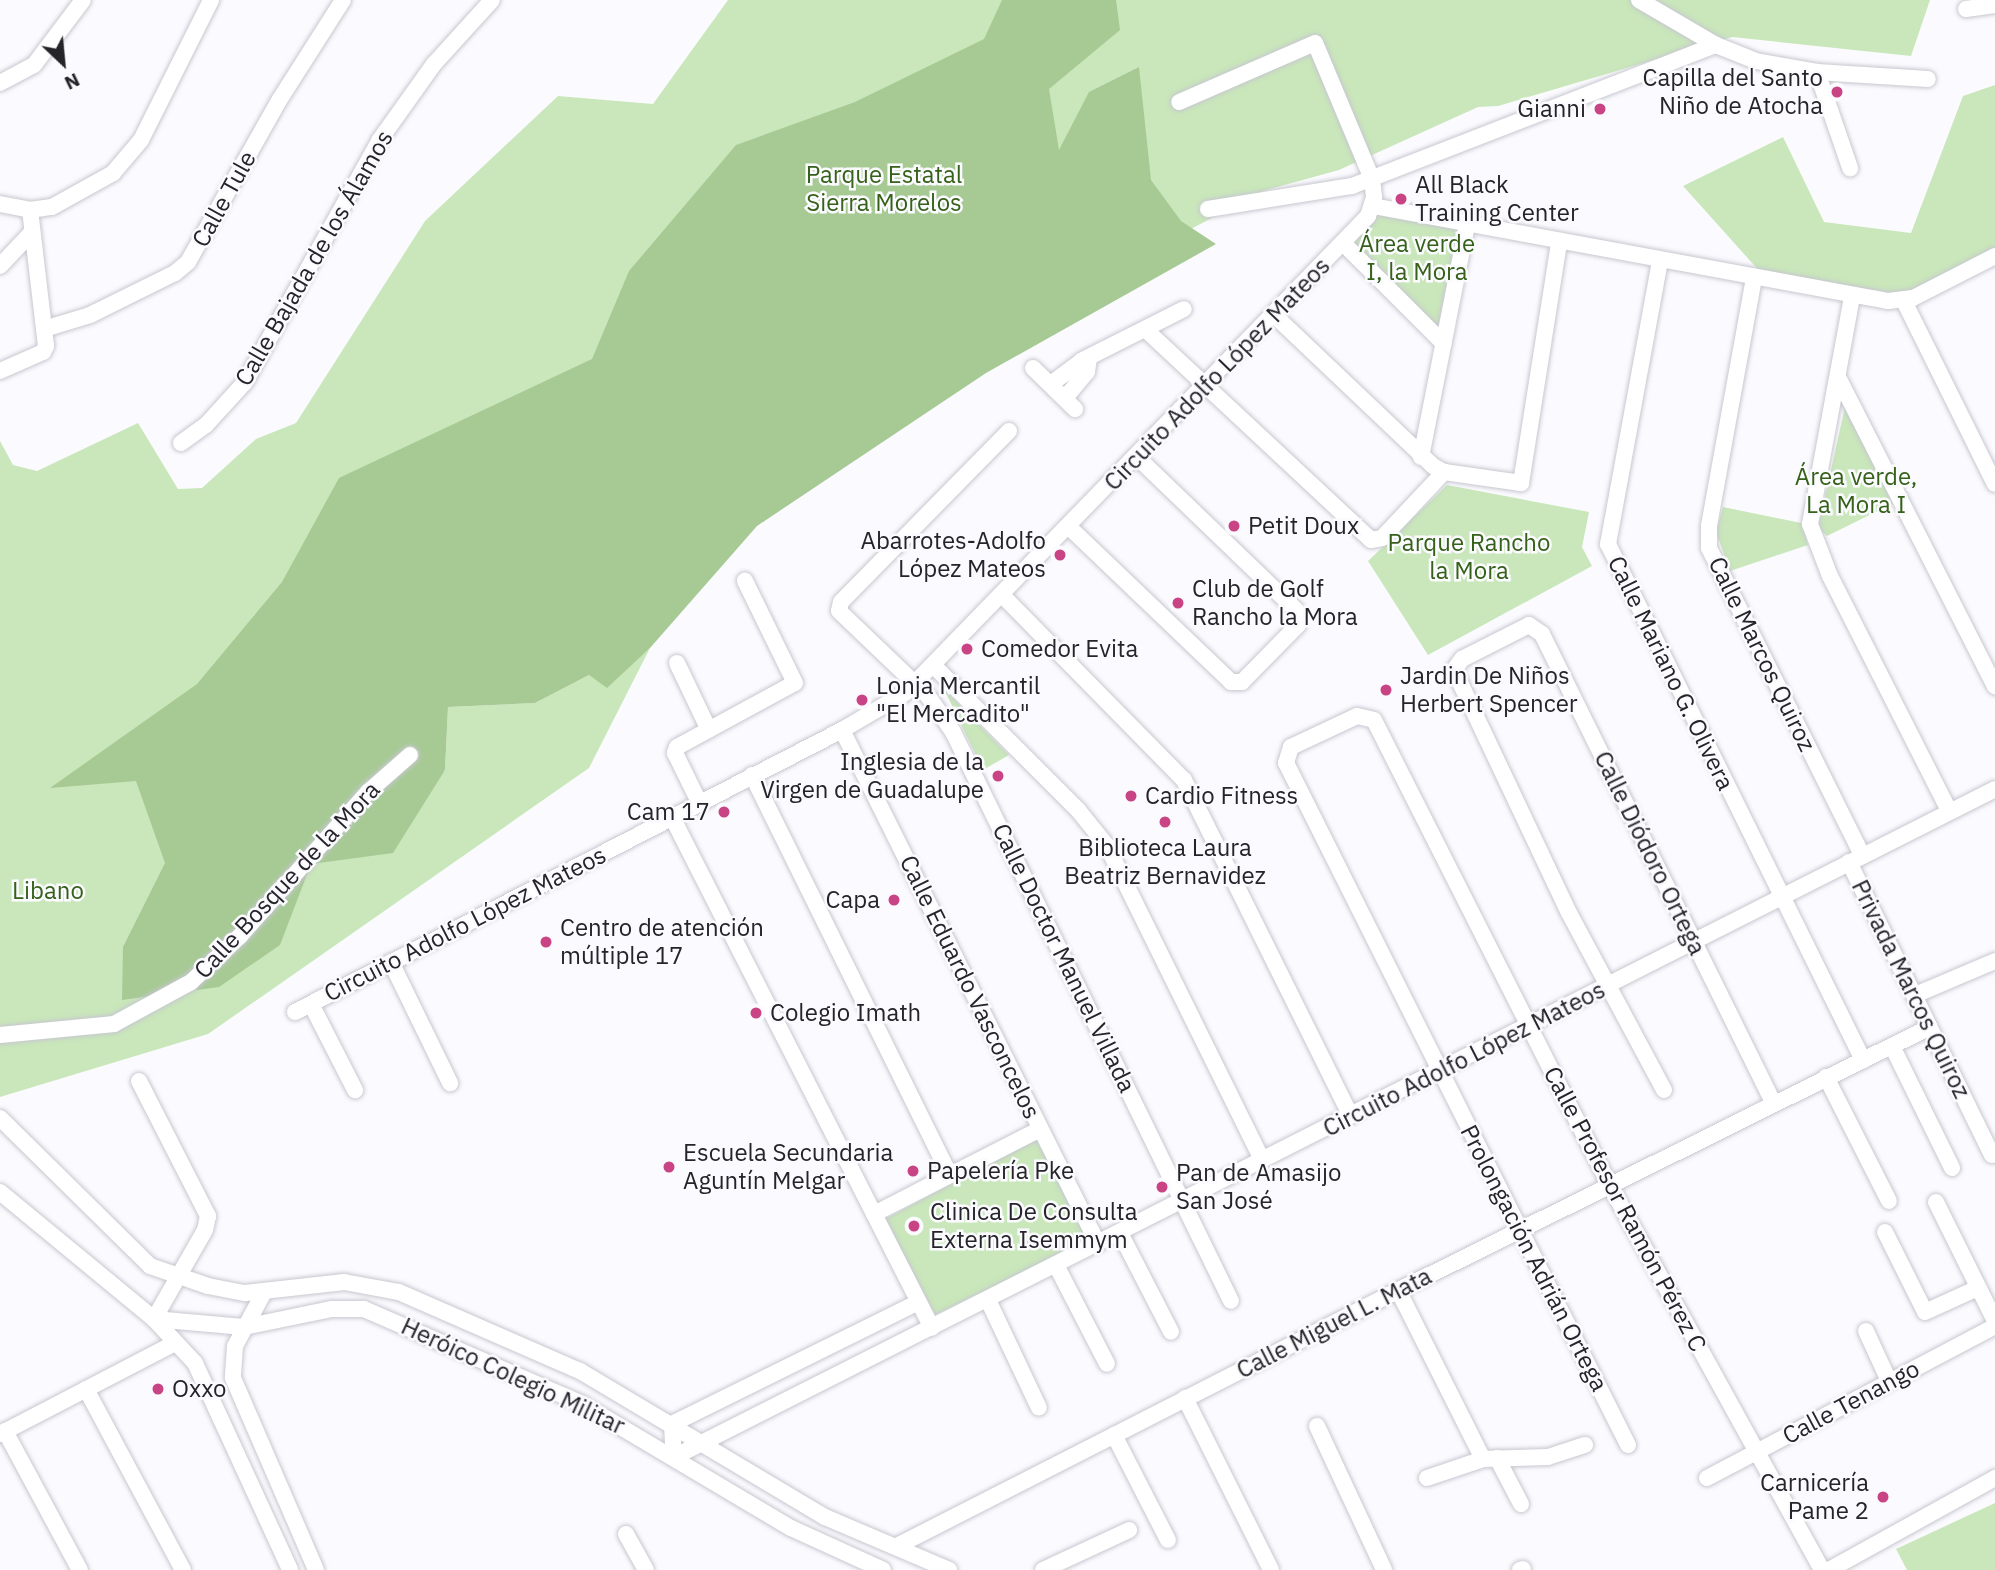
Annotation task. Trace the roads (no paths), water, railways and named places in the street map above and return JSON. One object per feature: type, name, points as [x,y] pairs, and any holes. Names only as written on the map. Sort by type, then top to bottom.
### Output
[{"type":"street","points":[[0,204],[30,210],[76,197],[128,158],[211,0]]},
{"type":"street","name":"Calle Tule","points":[[44,329],[90,315],[175,273],[188,262],[280,99],[343,0]]},
{"type":"street","name":"Calle Bajada de los Álamos","points":[[181,443],[206,425],[245,382],[379,141],[434,64],[492,0]]},
{"type":"street","points":[[1639,0],[1716,45],[1756,61],[1817,72],[1928,79]]},
{"type":"street","points":[[0,83],[34,65],[82,1]]},
{"type":"street","points":[[1966,9],[1995,5]]},
{"type":"street","points":[[1179,102],[1315,43],[1372,179],[1373,206],[1559,244],[1852,297],[1904,301],[1993,263]]},
{"type":"street","points":[[1208,209],[1327,192],[1372,179],[1716,45]]},
{"type":"street","points":[[1817,72],[1850,168]]},
{"type":"street","name":"Circuito Adolfo López Mateos","points":[[295,1012],[842,730],[916,684],[1344,244],[1373,206]]},
{"type":"street","points":[[0,371],[43,352],[44,329],[30,210]]},
{"type":"street","points":[[1421,457],[1467,225]]},
{"type":"street","points":[[0,266],[32,232]]},
{"type":"street","points":[[1344,244],[1444,344]]},
{"type":"street","points":[[1275,315],[1421,457],[1444,472],[1521,483],[1559,244]]},
{"type":"street","name":"Calle Mariano G. Olivera","points":[[1660,261],[1608,544],[1863,1060]]},
{"type":"street","name":"Calle Marcos Quiroz","points":[[1754,278],[1709,526],[1709,548],[1855,858]]},
{"type":"street","points":[[1852,297],[1811,514],[1813,536],[1949,811]]},
{"type":"street","points":[[1904,301],[1995,484]]},
{"type":"street","points":[[1051,384],[1089,358],[1184,309]]},
{"type":"street","points":[[1146,330],[1208,385],[1368,538],[1382,538],[1444,472]]},
{"type":"street","points":[[1033,368],[1070,404],[1087,372],[1089,358]]},
{"type":"street","points":[[1838,377],[1995,687]]},
{"type":"street","name":"Calle Doctor Manuel Villada","points":[[1009,432],[839,607],[841,616],[916,684],[953,732],[1231,1301]]},
{"type":"street","points":[[1069,527],[1231,682],[1245,678],[1298,625],[1296,610],[1137,457]]},
{"type":"street","points":[[699,802],[675,754],[680,745],[795,683],[746,581]]},
{"type":"street","points":[[1002,595],[1184,780],[1351,1116]]},
{"type":"street","name":"Calle Diódoro Ortega","points":[[1609,985],[1569,913],[1455,674],[1455,666],[1462,659],[1514,632],[1534,625],[1542,634],[1773,1102]]},
{"type":"street","points":[[677,663],[709,730]]},
{"type":"street","points":[[934,666],[1078,810],[1107,846],[1262,1160]]},
{"type":"street","name":"Calle Profesor Ramón Pérez C","points":[[1291,747],[1357,716],[1374,720],[1609,1184],[1822,1570]]},
{"type":"street","name":"Calle Eduardo Vasconcelos","points":[[842,730],[1097,1244]]},
{"type":"street","name":"Prolongación Adrián Ortega","points":[[1291,747],[1286,763],[1628,1446]]},
{"type":"street","name":"Calle Bosque de la Mora","points":[[0,1035],[114,1024],[191,982],[240,936],[368,792],[410,755]]},
{"type":"street","points":[[752,775],[950,1175]]},
{"type":"street","name":"Circuito Adolfo López Mateos","points":[[674,1457],[1528,1028],[1855,858],[1995,789]]},
{"type":"street","points":[[672,817],[932,1328]]},
{"type":"street","name":"Privada Marcos Quiroz","points":[[1855,858],[1915,995],[1992,1155]]},
{"type":"street","points":[[1915,995],[1995,961]]},
{"type":"street","points":[[391,962],[450,1083]]},
{"type":"street","points":[[1609,985],[1664,1090]]},
{"type":"street","points":[[311,1004],[355,1090]]},
{"type":"street","name":"Calle Miguel L. Mata","points":[[897,1546],[1398,1290],[1773,1102],[1930,1027]]},
{"type":"street","points":[[1892,1046],[1952,1168]]},
{"type":"street","points":[[1826,1077],[1888,1201]]},
{"type":"street","points":[[139,1082],[208,1216],[205,1230],[153,1318]]},
{"type":"street","name":"Heróico Colegio Militar","points":[[0,1118],[123,1244],[150,1266],[176,1277],[263,1294],[344,1282],[378,1284],[580,1371],[825,1517],[949,1570]]},
{"type":"street","points":[[874,1214],[1040,1129]]},
{"type":"street","points":[[2,1196],[153,1318],[203,1376],[290,1570]]},
{"type":"street","points":[[1936,1202],[1995,1321]]},
{"type":"street","points":[[1120,1233],[1171,1332]]},
{"type":"street","points":[[1885,1233],[1925,1312],[1978,1288]]},
{"type":"street","points":[[1056,1265],[1107,1364]]},
{"type":"street","points":[[1398,1290],[1490,1458],[1521,1504]]},
{"type":"street","points":[[263,1294],[235,1346],[233,1378],[316,1570]]},
{"type":"street","points":[[988,1300],[1039,1408]]},
{"type":"street","points":[[674,1457],[672,1424],[919,1301]]},
{"type":"street","name":"Heróico Colegio Militar","points":[[153,1318],[244,1327],[331,1309],[364,1308],[582,1404],[791,1528],[883,1570]]},
{"type":"street","name":"Calle Tenango","points":[[1707,1478],[1995,1326]]},
{"type":"street","points":[[1866,1331],[1889,1381]]},
{"type":"street","points":[[80,1570],[3,1432],[175,1343]]},
{"type":"street","points":[[86,1389],[183,1570]]},
{"type":"street","points":[[1185,1398],[1271,1570]]},
{"type":"street","points":[[1317,1426],[1384,1570]]},
{"type":"street","points":[[1114,1435],[1168,1540]]},
{"type":"street","points":[[1427,1478],[1490,1458],[1548,1457],[1585,1445]]},
{"type":"street","points":[[250,1481],[272,1471]]},
{"type":"street","points":[[1829,1570],[1995,1478]]},
{"type":"street","points":[[1043,1570],[1129,1530]]},
{"type":"street","points":[[626,1534],[646,1570]]},
{"type":"place","name":"Capilla del Santo Niño de Atocha","points":[[1837,92]]},
{"type":"place","name":"Gianni","points":[[1600,109]]},
{"type":"place","name":"All Black Training Center","points":[[1401,199]]},
{"type":"place","name":"Petit Doux","points":[[1234,526]]},
{"type":"place","name":"Abarrotes-Adolfo López Mateos","points":[[1060,555]]},
{"type":"place","name":"Club de Golf Rancho la Mora","points":[[1178,603]]},
{"type":"place","name":"Comedor Evita","points":[[967,649]]},
{"type":"place","name":"Jardin De Niños Herbert Spencer","points":[[1386,690]]},
{"type":"place","name":"Lonja Mercantil \"El Mercadito\"","points":[[862,700]]},
{"type":"place","name":"Inglesia de la Virgen de Guadalupe","points":[[998,776]]},
{"type":"place","name":"Cardio Fitness","points":[[1131,796]]},
{"type":"place","name":"Cam 17","points":[[724,812]]},
{"type":"place","name":"Biblioteca Laura Beatriz Bernavidez","points":[[1165,822]]},
{"type":"place","name":"Capa","points":[[894,900]]},
{"type":"place","name":"Centro de atención múltiple 17","points":[[546,942]]},
{"type":"place","name":"Colegio Imath","points":[[756,1013]]},
{"type":"place","name":"Escuela Secundaria Aguntín Melgar","points":[[669,1167]]},
{"type":"place","name":"Papelería Pke","points":[[913,1171]]},
{"type":"place","name":"Pan de Amasijo San José","points":[[1162,1187]]},
{"type":"place","name":"Clinica De Consulta Externa Isemmym","points":[[914,1226]]},
{"type":"place","name":"Oxxo","points":[[158,1389]]},
{"type":"place","name":"Carnicería Pame 2","points":[[1883,1497]]},
{"type":"park label","name":"Parque Estatal Sierra Morelos","points":[[884,189]]},
{"type":"park label","name":"Área verde I, la Mora","points":[[1417,258]]},
{"type":"park label","name":"Área verde, La Mora I","points":[[1856,491]]},
{"type":"park label","name":"Parque Rancho la Mora","points":[[1469,557]]},
{"type":"park label","name":"Libano","points":[[48,891]]}]
